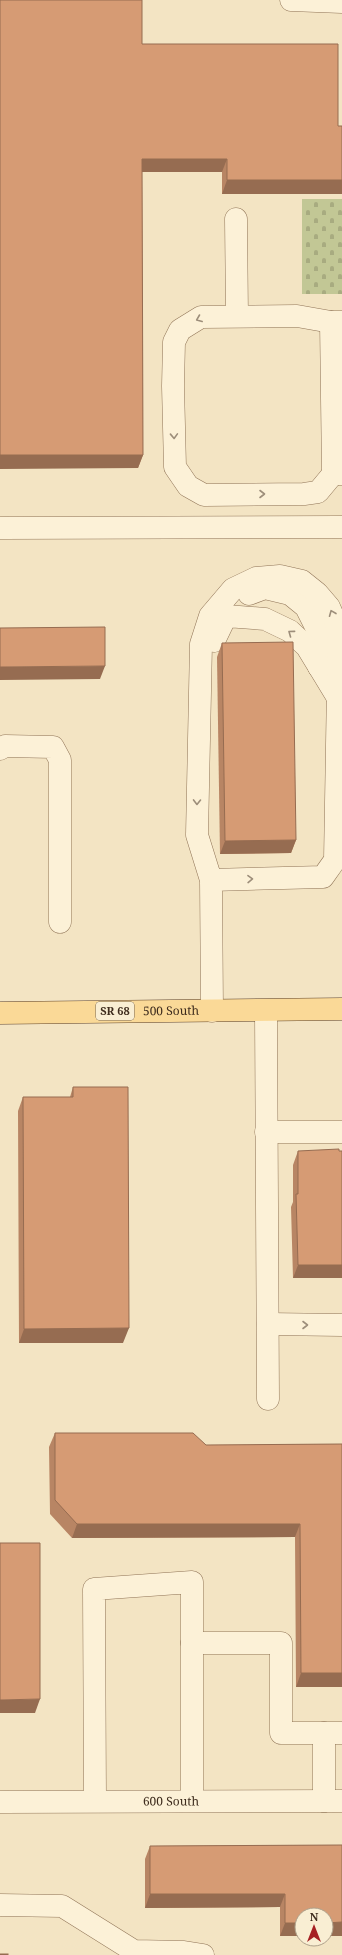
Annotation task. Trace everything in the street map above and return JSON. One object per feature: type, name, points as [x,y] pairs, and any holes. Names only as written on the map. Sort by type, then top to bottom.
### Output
[{"type":"main road","name":"500 South","points":[[0,1013],[342,1009]]},
{"type":"street","points":[[291,0],[342,2]]},
{"type":"street","points":[[236,219],[237,316]]},
{"type":"street","points":[[297,316],[337,322],[337,474],[318,492],[304,494],[204,495],[188,486],[175,467],[173,386],[174,342],[180,330],[201,317],[297,316]]},
{"type":"street","points":[[0,528],[342,527]]},
{"type":"street","points":[[211,880],[323,877],[335,860],[340,749],[338,698],[339,630],[330,606],[302,581],[280,576],[256,578],[232,589],[210,616],[201,644],[197,835],[211,880],[212,1011]]},
{"type":"street","points":[[198,776],[211,728],[212,645],[226,616],[243,597],[265,588],[290,594],[306,606],[319,633],[319,667]]},
{"type":"street","points":[[226,616],[265,619],[290,631],[307,647],[338,698]]},
{"type":"street","points":[[0,749],[5,746],[53,748],[60,760],[60,922]]},
{"type":"street","points":[[266,1011],[268,1399]]},
{"type":"street","points":[[266,1132],[342,1132]]},
{"type":"street","points":[[268,1324],[342,1325]]},
{"type":"street","points":[[96,1801],[94,1589],[192,1582],[192,1800]]},
{"type":"street","points":[[192,1643],[281,1643],[281,1733],[333,1733],[333,1801]]},
{"type":"street","name":"600 South","points":[[0,1802],[192,1800],[333,1801]]},
{"type":"street","points":[[0,1904],[62,1906],[134,1951],[184,1952],[203,1955]]},
{"type":"green space","points":[[302,199],[342,199],[342,294],[302,294]]},
{"type":"building","points":[[0,0],[142,0],[142,44],[338,44],[338,126],[342,126],[342,180],[227,180],[227,159],[142,159],[143,455],[0,455]]},
{"type":"building","points":[[105,627],[105,666],[0,667],[0,628]]},
{"type":"building","points":[[293,642],[296,840],[225,841],[222,643]]},
{"type":"building","points":[[73,1087],[128,1087],[129,1328],[24,1329],[23,1097],[73,1097]]},
{"type":"building","points":[[339,1149],[339,1151],[342,1151],[342,1265],[298,1265],[296,1194],[298,1194],[298,1151]]},
{"type":"building","points":[[55,1433],[193,1433],[206,1445],[342,1444],[342,1673],[301,1673],[300,1524],[77,1524],[55,1500]]},
{"type":"building","points":[[0,1543],[40,1543],[40,1699],[0,1700]]},
{"type":"building","points":[[342,1845],[342,1922],[334,1922],[334,1907],[294,1907],[294,1923],[285,1923],[285,1894],[150,1894],[150,1846]]}]
